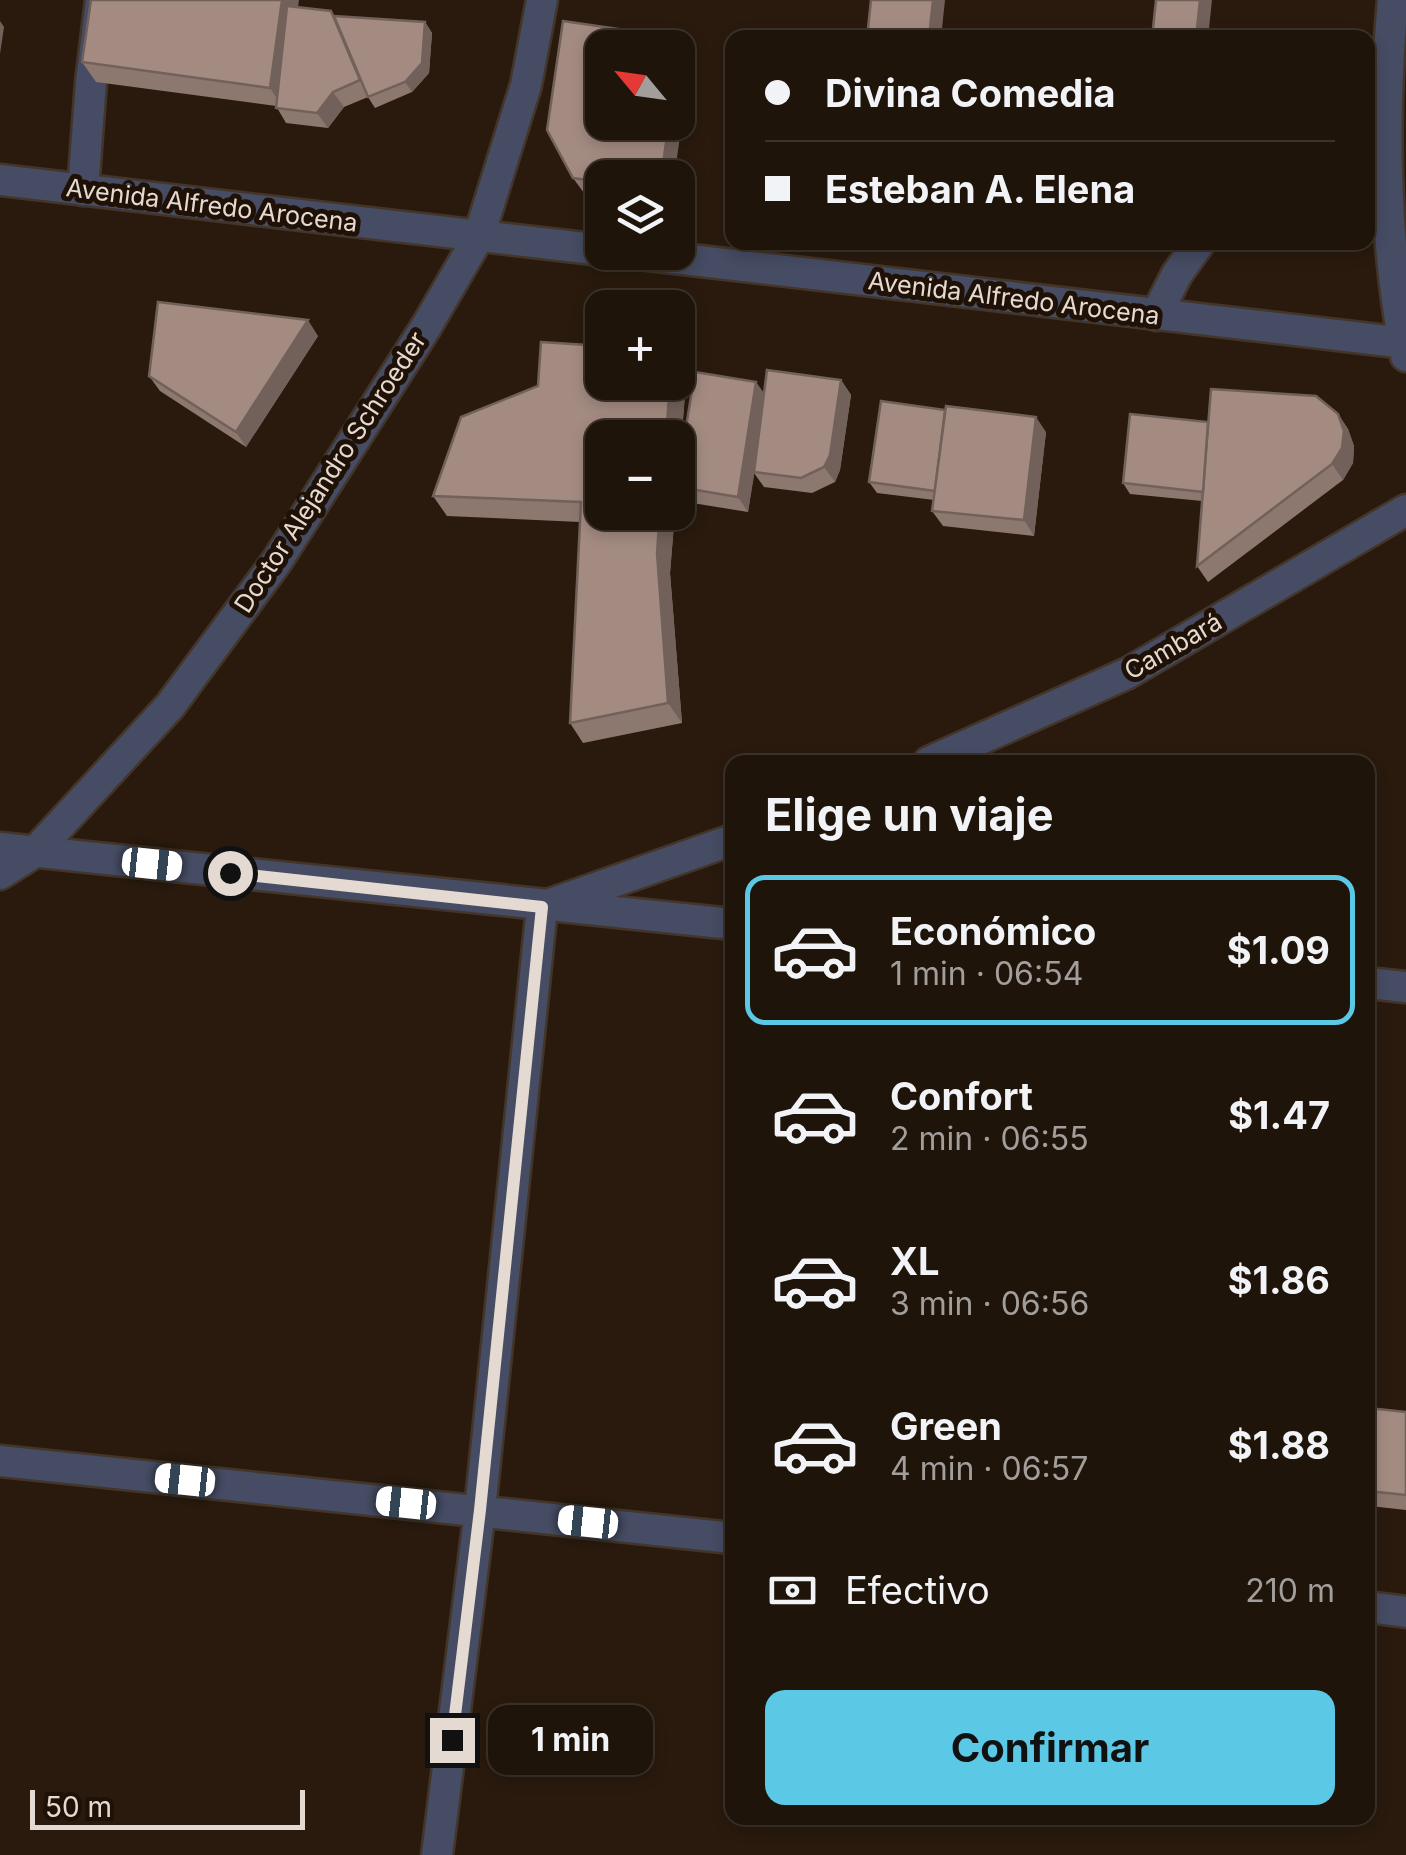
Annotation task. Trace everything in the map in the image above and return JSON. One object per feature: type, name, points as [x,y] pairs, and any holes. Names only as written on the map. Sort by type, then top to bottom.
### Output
[{"type":"street","points":[[83,190],[101,0]]},
{"type":"street","name":"Doctor Alejandro Schroeder","points":[[0,874],[35,852],[170,706],[277,560],[426,327],[479,236],[526,85],[542,0]]},
{"type":"street","points":[[1393,0],[1377,198],[1405,347]]},
{"type":"street","name":"Avenida Alfredo Arocena","points":[[0,180],[585,248]]},
{"type":"street","points":[[1156,314],[1194,250]]},
{"type":"street","name":"Avenida Alfredo Arocena","points":[[695,260],[1405,347]]},
{"type":"street","name":"Cambará","points":[[945,755],[1128,673],[1406,510]]},
{"type":"street","points":[[542,907],[725,842]]},
{"type":"street","points":[[0,848],[725,923]]},
{"type":"street","points":[[437,1855],[480,1510],[542,907]]},
{"type":"street","points":[[1375,984],[1406,986]]},
{"type":"street","points":[[0,1461],[725,1537]]},
{"type":"street","points":[[1375,1608],[1406,1612]]},
{"type":"building","points":[[91,0],[282,0],[270,88],[82,62]]},
{"type":"building","points":[[871,0],[933,0],[930,30],[868,30]]},
{"type":"building","points":[[1156,0],[1200,0],[1197,30],[1153,30]]},
{"type":"building","points":[[287,6],[331,11],[360,80],[333,92],[317,113],[276,108]]},
{"type":"building","points":[[334,16],[425,22],[422,63],[405,82],[368,97]]},
{"type":"building","points":[[563,21],[625,30],[585,30],[585,140],[666,140],[664,160],[585,160],[585,180],[573,178],[547,130]]},
{"type":"building","points":[[158,302],[308,320],[236,432],[149,376]]},
{"type":"building","points":[[541,342],[585,345],[585,400],[669,400],[667,420],[585,420],[585,530],[659,530],[668,703],[570,723],[581,502],[433,496],[461,417],[538,386]]},
{"type":"building","points":[[767,370],[841,380],[830,455],[824,467],[801,478],[754,472]]},
{"type":"building","points":[[695,372],[756,382],[738,497],[695,490],[695,420],[687,420],[690,400],[695,400]]},
{"type":"building","points":[[1211,389],[1316,396],[1338,414],[1344,431],[1342,448],[1332,464],[1197,566]]},
{"type":"building","points":[[881,401],[945,410],[935,491],[869,482]]},
{"type":"building","points":[[946,406],[1036,417],[1024,520],[932,511]]},
{"type":"building","points":[[1130,414],[1208,422],[1203,492],[1123,483]]},
{"type":"building","points":[[1375,1409],[1406,1412],[1406,1495],[1375,1492]]},
{"type":"route","points":[[230,873],[542,907],[480,1510],[452,1740]]}]
